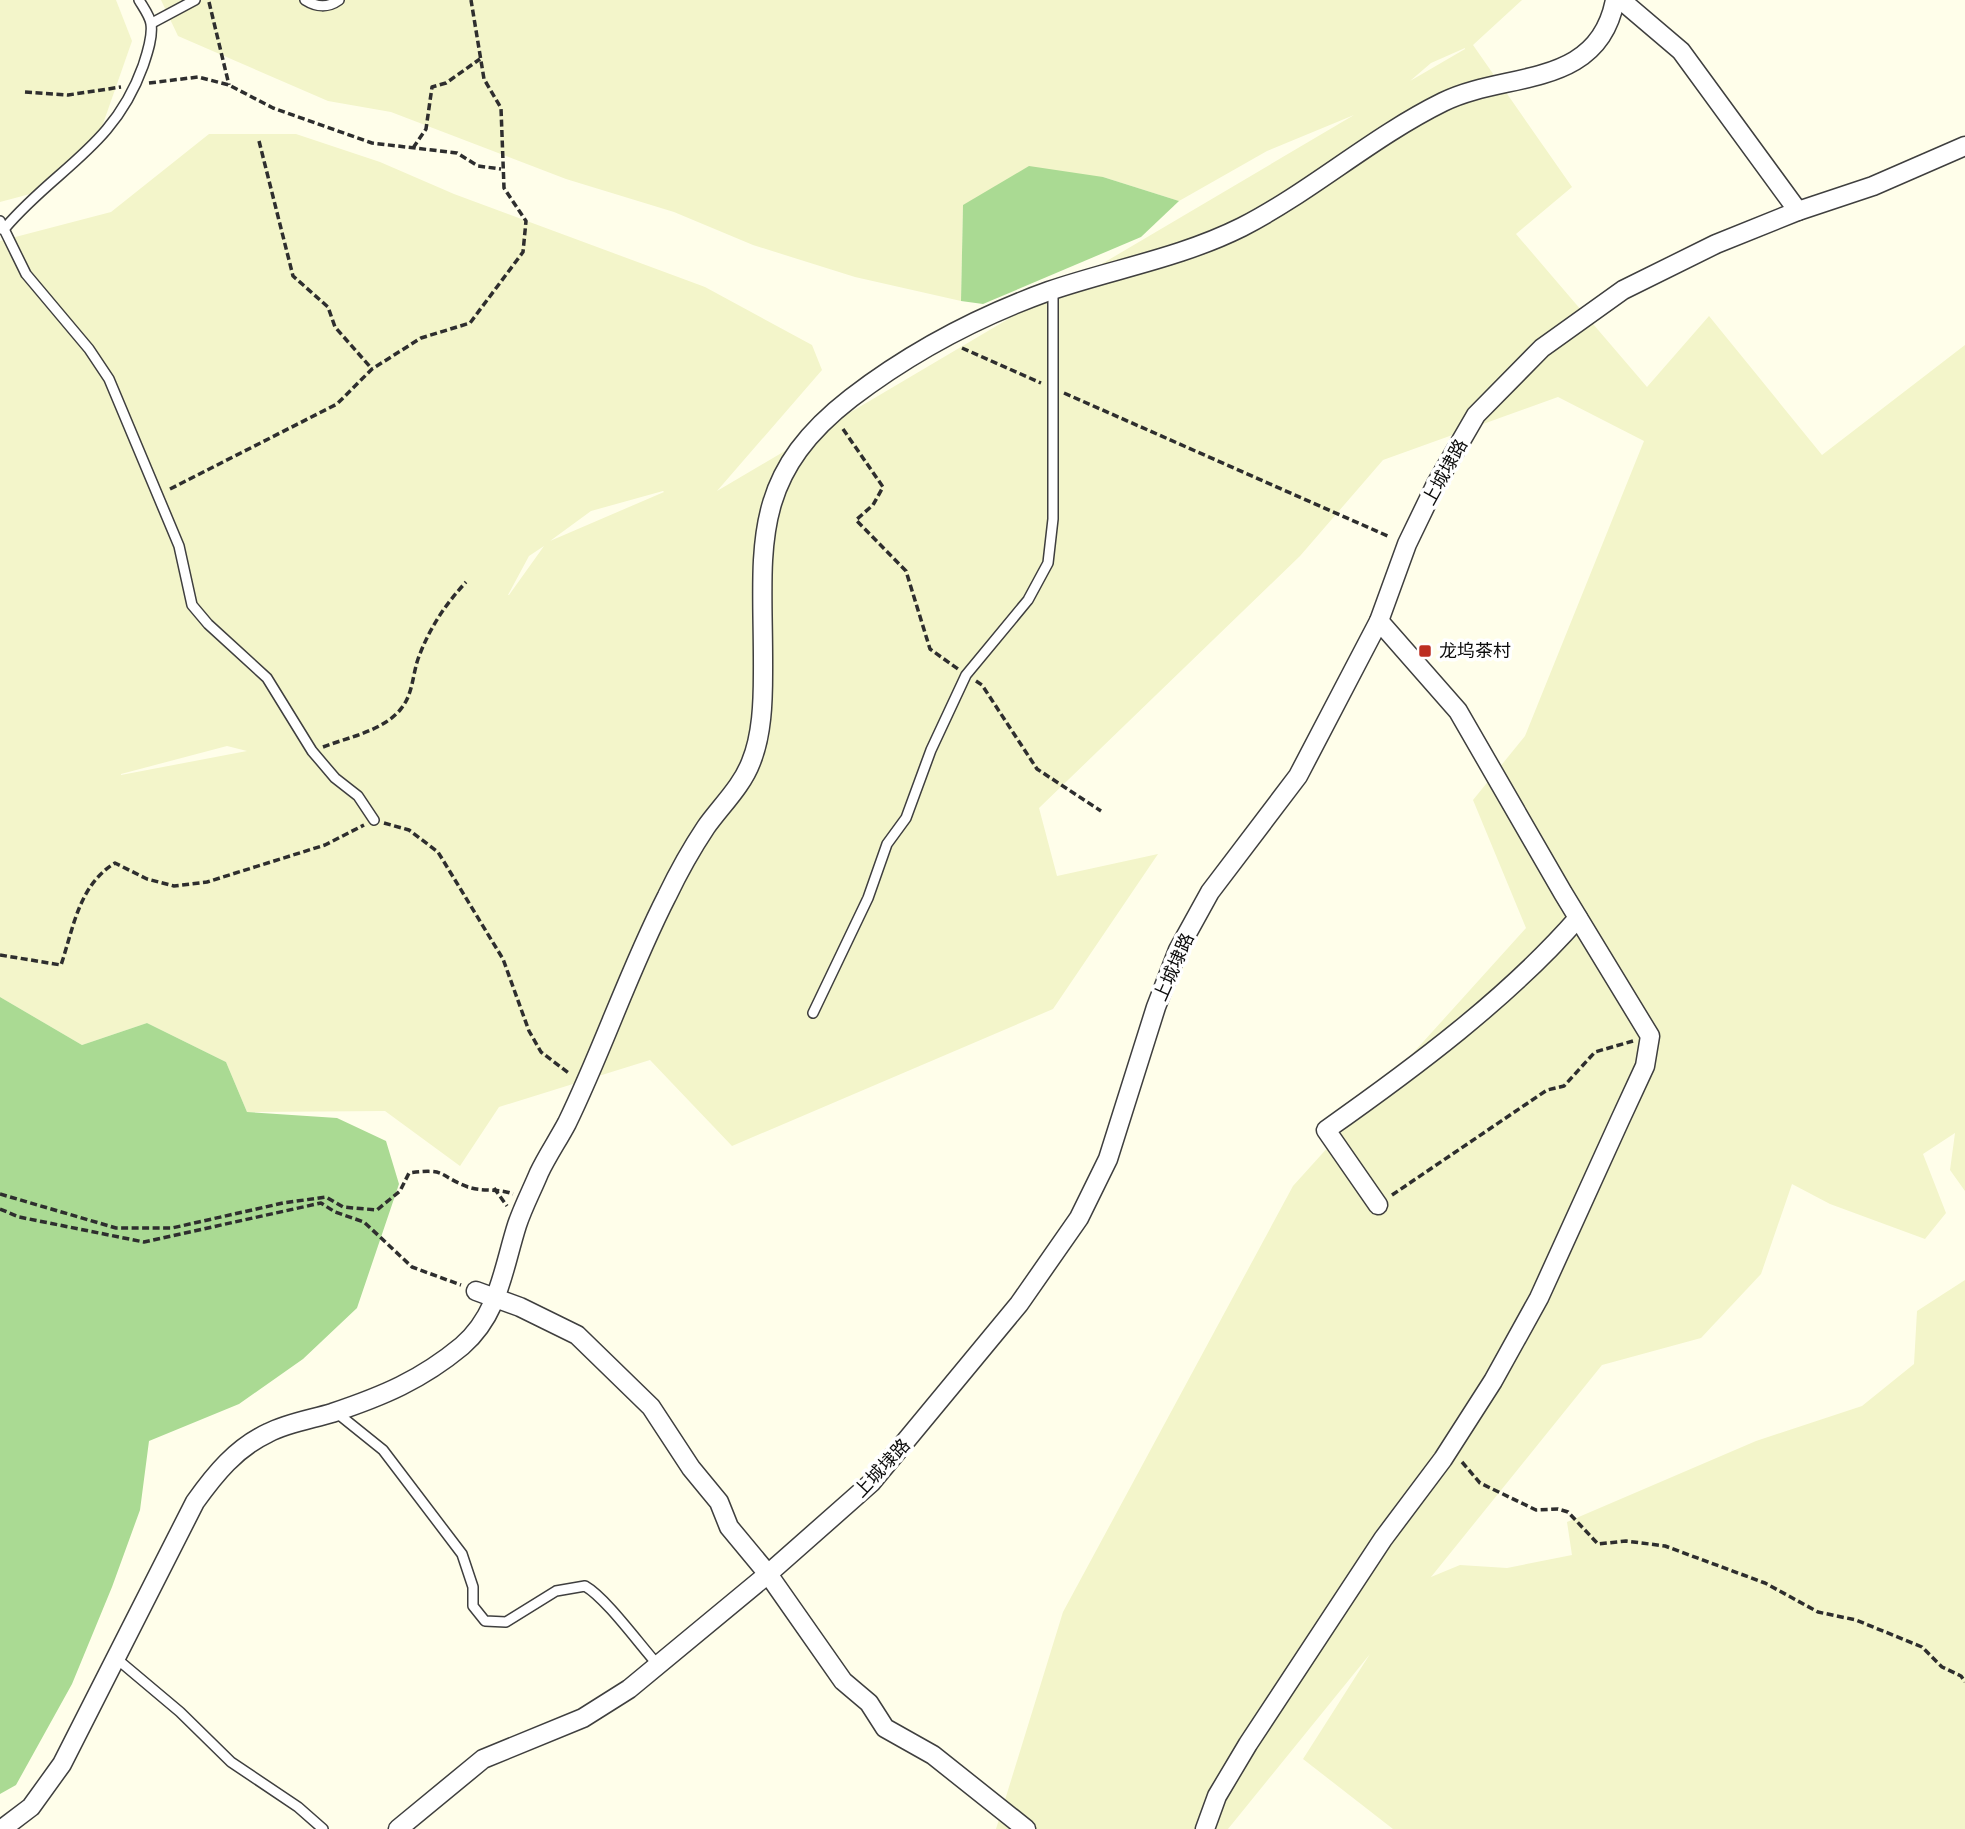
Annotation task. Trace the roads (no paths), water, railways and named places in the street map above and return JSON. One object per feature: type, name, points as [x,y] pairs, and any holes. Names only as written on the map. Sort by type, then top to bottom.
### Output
[{"type":"street","points":[[2,1829],[31,1807],[62,1764],[195,1502],[223,1463],[267,1433],[408,1385],[467,1342],[498,1299],[518,1223],[667,894],[703,832],[750,767],[759,736],[763,695],[764,542],[771,502],[783,470],[806,437],[832,412],[903,360],[984,316],[1053,290],[1180,253],[1241,227],[1429,108],[1457,94],[1527,81],[1559,69],[1591,49],[1610,24],[1615,0]]},
{"type":"street","points":[[1621,0],[1681,51],[1798,211]]},
{"type":"street","name":"上城埭路","points":[[398,1829],[483,1759],[583,1718],[629,1689],[768,1574],[871,1483],[1019,1304],[1079,1218],[1108,1159],[1156,1007],[1178,950],[1210,892],[1298,776],[1380,621],[1407,544],[1436,484],[1476,415],[1542,348],[1623,290],[1716,244],[1798,211],[1873,186],[1965,146]]},
{"type":"street","points":[[1205,1829],[1217,1796],[1248,1744],[1383,1539],[1450,1448],[1493,1381],[1539,1298],[1644,1066],[1650,1036],[1458,711],[1380,621]]},
{"type":"street","points":[[1378,1205],[1326,1130],[1380,1092],[1540,962],[1578,918]]},
{"type":"street","points":[[476,1291],[577,1335],[651,1407],[691,1468],[719,1502],[729,1527],[768,1574],[843,1681],[869,1703],[885,1728],[933,1755],[1026,1829]]},
{"type":"lane","points":[[139,0],[152,23],[148,52],[136,85],[112,127],[70,168],[2,226],[26,274],[89,349],[109,379],[179,545],[192,605],[208,624],[267,678],[312,751],[335,778],[358,796],[374,820]]},
{"type":"lane","points":[[152,23],[195,0]]},
{"type":"lane","points":[[305,0],[315,6],[333,5],[339,0]]},
{"type":"lane","points":[[813,1013],[868,898],[887,844],[906,817],[931,750],[966,675],[1028,600],[1048,563],[1053,519],[1053,290]]},
{"type":"lane","points":[[335,1412],[383,1450],[463,1554],[473,1587],[473,1606],[485,1620],[506,1622],[556,1591],[584,1586],[600,1595],[610,1612],[658,1665]]},
{"type":"lane","points":[[117,1659],[180,1712],[231,1762],[298,1807],[323,1829]]},
{"type":"place","name":"龙坞茶村","points":[[1425,651]]}]
